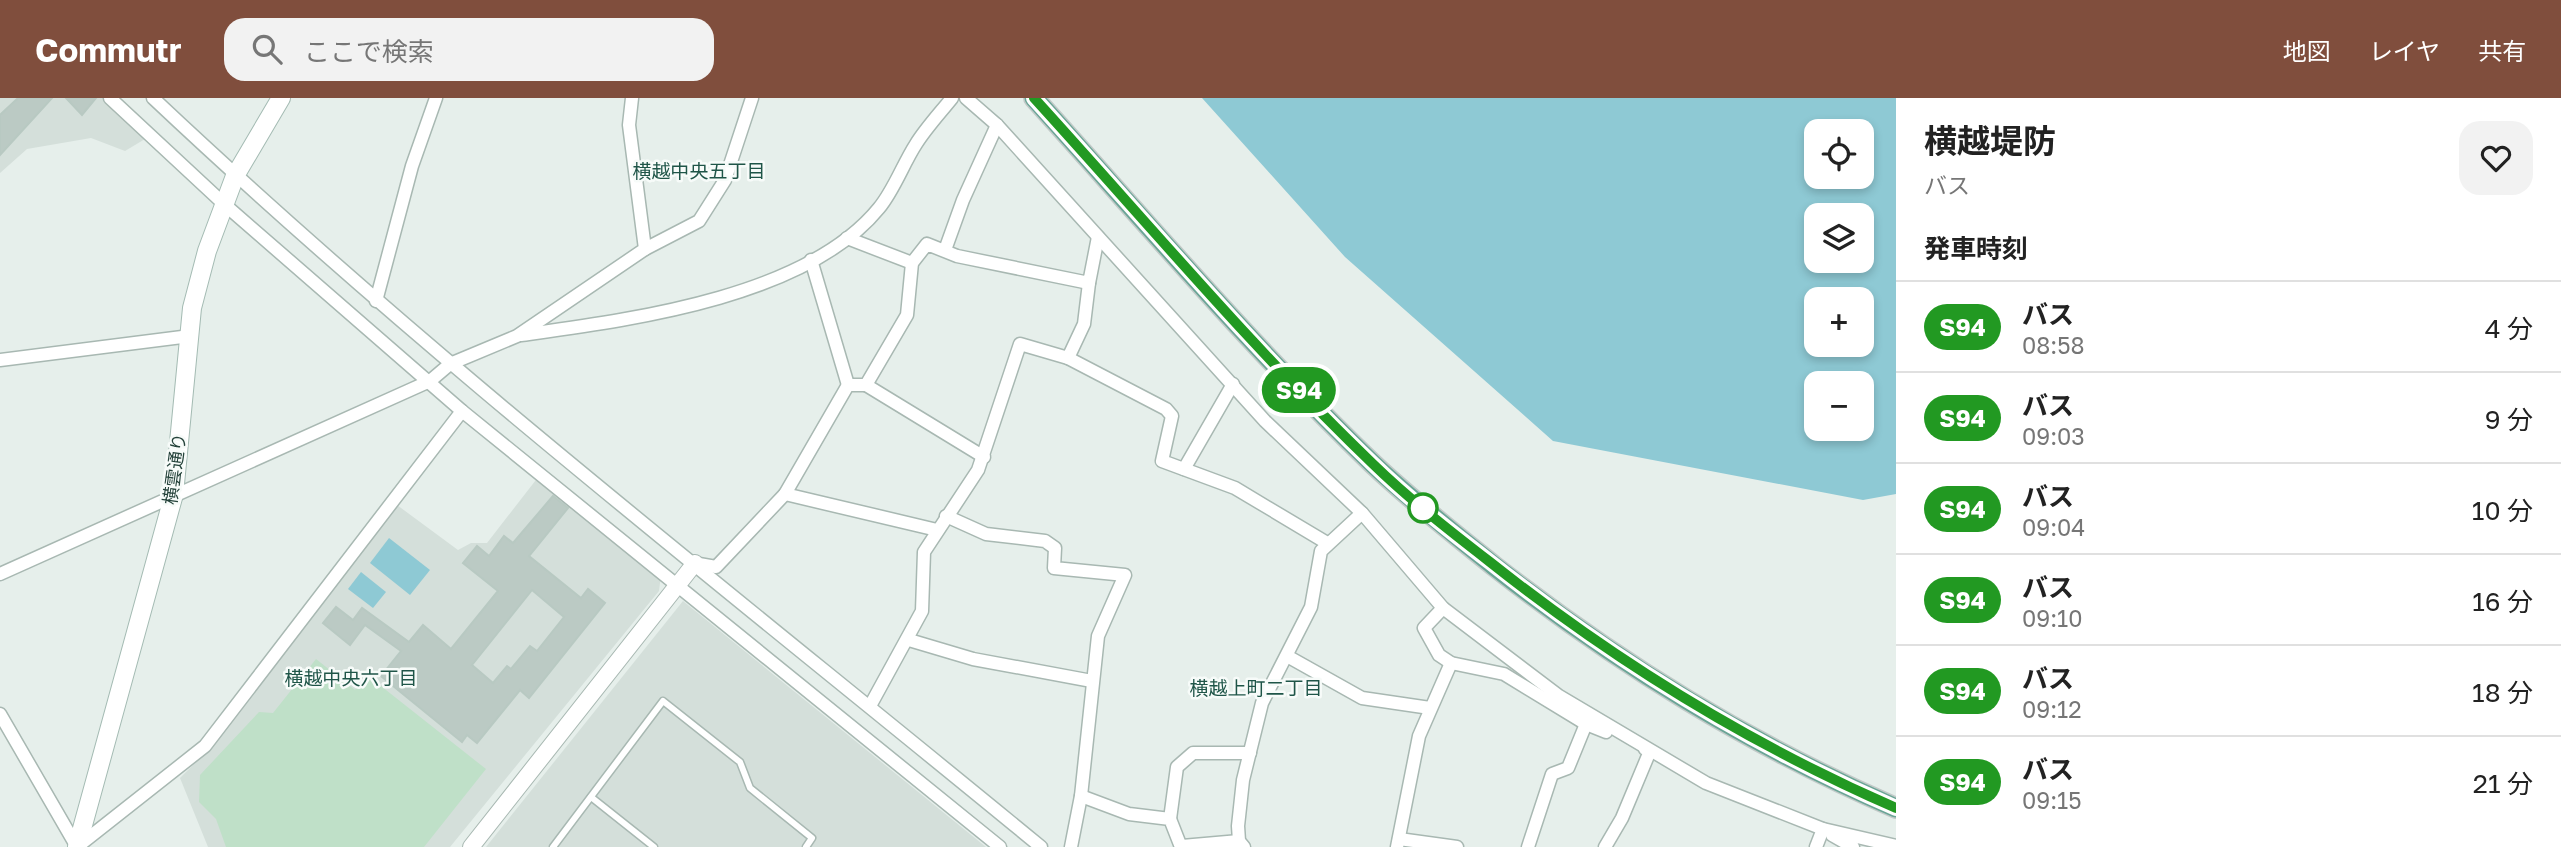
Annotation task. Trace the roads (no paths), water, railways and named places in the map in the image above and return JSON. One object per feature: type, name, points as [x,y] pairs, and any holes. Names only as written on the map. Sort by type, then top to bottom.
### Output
[{"type":"main road","name":"横雲通り","points":[[78,847],[174,494],[195,297],[235,176],[281,98]]},
{"type":"main road","points":[[1034,98],[1278,368],[1374,466],[1448,530],[1542,603],[1638,671],[1724,724],[1810,770],[1896,807]]},
{"type":"street","points":[[110,98],[224,204],[462,411],[678,583],[1000,847]]},
{"type":"street","points":[[153,98],[235,176],[450,364],[1041,847]]},
{"type":"street","points":[[376,301],[412,166],[436,98]]},
{"type":"street","points":[[632,98],[629,125],[645,248]]},
{"type":"street","points":[[0,574],[430,381],[450,364],[517,336],[645,248],[699,221],[725,180],[752,98]]},
{"type":"street","points":[[517,336],[647,317],[753,286],[811,260],[848,239],[879,208],[916,143],[952,98]]},
{"type":"street","points":[[966,98],[997,125],[1265,421],[1362,513],[1443,608],[1588,719]]},
{"type":"street","points":[[945,250],[963,200],[997,125]]},
{"type":"street","points":[[1068,358],[1084,324],[1098,237]]},
{"type":"street","points":[[848,239],[912,264]]},
{"type":"street","points":[[866,385],[907,315],[912,264],[927,244],[957,256],[1089,283]]},
{"type":"street","points":[[695,563],[716,567],[785,494],[848,385],[811,260]]},
{"type":"street","points":[[0,360],[190,336]]},
{"type":"street","points":[[870,706],[909,640],[922,611],[924,552],[984,457],[1020,344],[1068,358],[1166,409],[1172,416],[1162,461],[1235,488],[1327,543]]},
{"type":"street","points":[[1184,469],[1233,384]]},
{"type":"street","points":[[848,385],[866,385],[984,457]]},
{"type":"street","points":[[0,714],[78,847],[205,746],[462,411]]},
{"type":"street","points":[[785,494],[937,530]]},
{"type":"street","points":[[1250,752],[1193,753],[1177,767],[1170,819],[1182,847],[1242,844],[1239,815],[1262,703],[1311,607],[1317,565],[1327,543],[1362,513]]},
{"type":"street","points":[[946,516],[986,534],[1045,541],[1055,548],[1054,568],[1125,575],[1098,636],[1081,796],[1071,847]]},
{"type":"street","points":[[471,847],[695,563]]},
{"type":"street","points":[[1443,608],[1424,628],[1439,655],[1451,663],[1504,674],[1706,783],[1823,829],[1896,846]]},
{"type":"street","points":[[909,640],[972,659],[1093,681]]},
{"type":"street","points":[[1287,656],[1362,698],[1430,708]]},
{"type":"street","points":[[1451,663],[1419,736],[1398,843],[1457,847]]},
{"type":"street","points":[[1528,847],[1552,774],[1568,768],[1588,719]]},
{"type":"street","points":[[1605,847],[1622,818],[1650,751]]},
{"type":"street","points":[[1081,796],[1129,814],[1170,819]]},
{"type":"street","points":[[1816,847],[1823,829]]},
{"type":"street","points":[[1823,829],[1853,847]]},
{"type":"lane","points":[[553,847],[663,701],[740,762],[750,788],[812,838],[806,847]]},
{"type":"lane","points":[[591,797],[654,847]]},
{"type":"water","points":[[1202,98],[1896,98],[1896,494],[1863,500],[1553,441],[1345,257]]},
{"type":"water","points":[[389,538],[430,570],[410,595],[370,563]]},
{"type":"water","points":[[361,572],[386,592],[373,608],[348,589]]},
{"type":"district","name":"横越中央五丁目","points":[[699,171]]},
{"type":"district","name":"横越中央六丁目","points":[[351,678]]},
{"type":"district","name":"横越上町二丁目","points":[[1256,688]]}]
